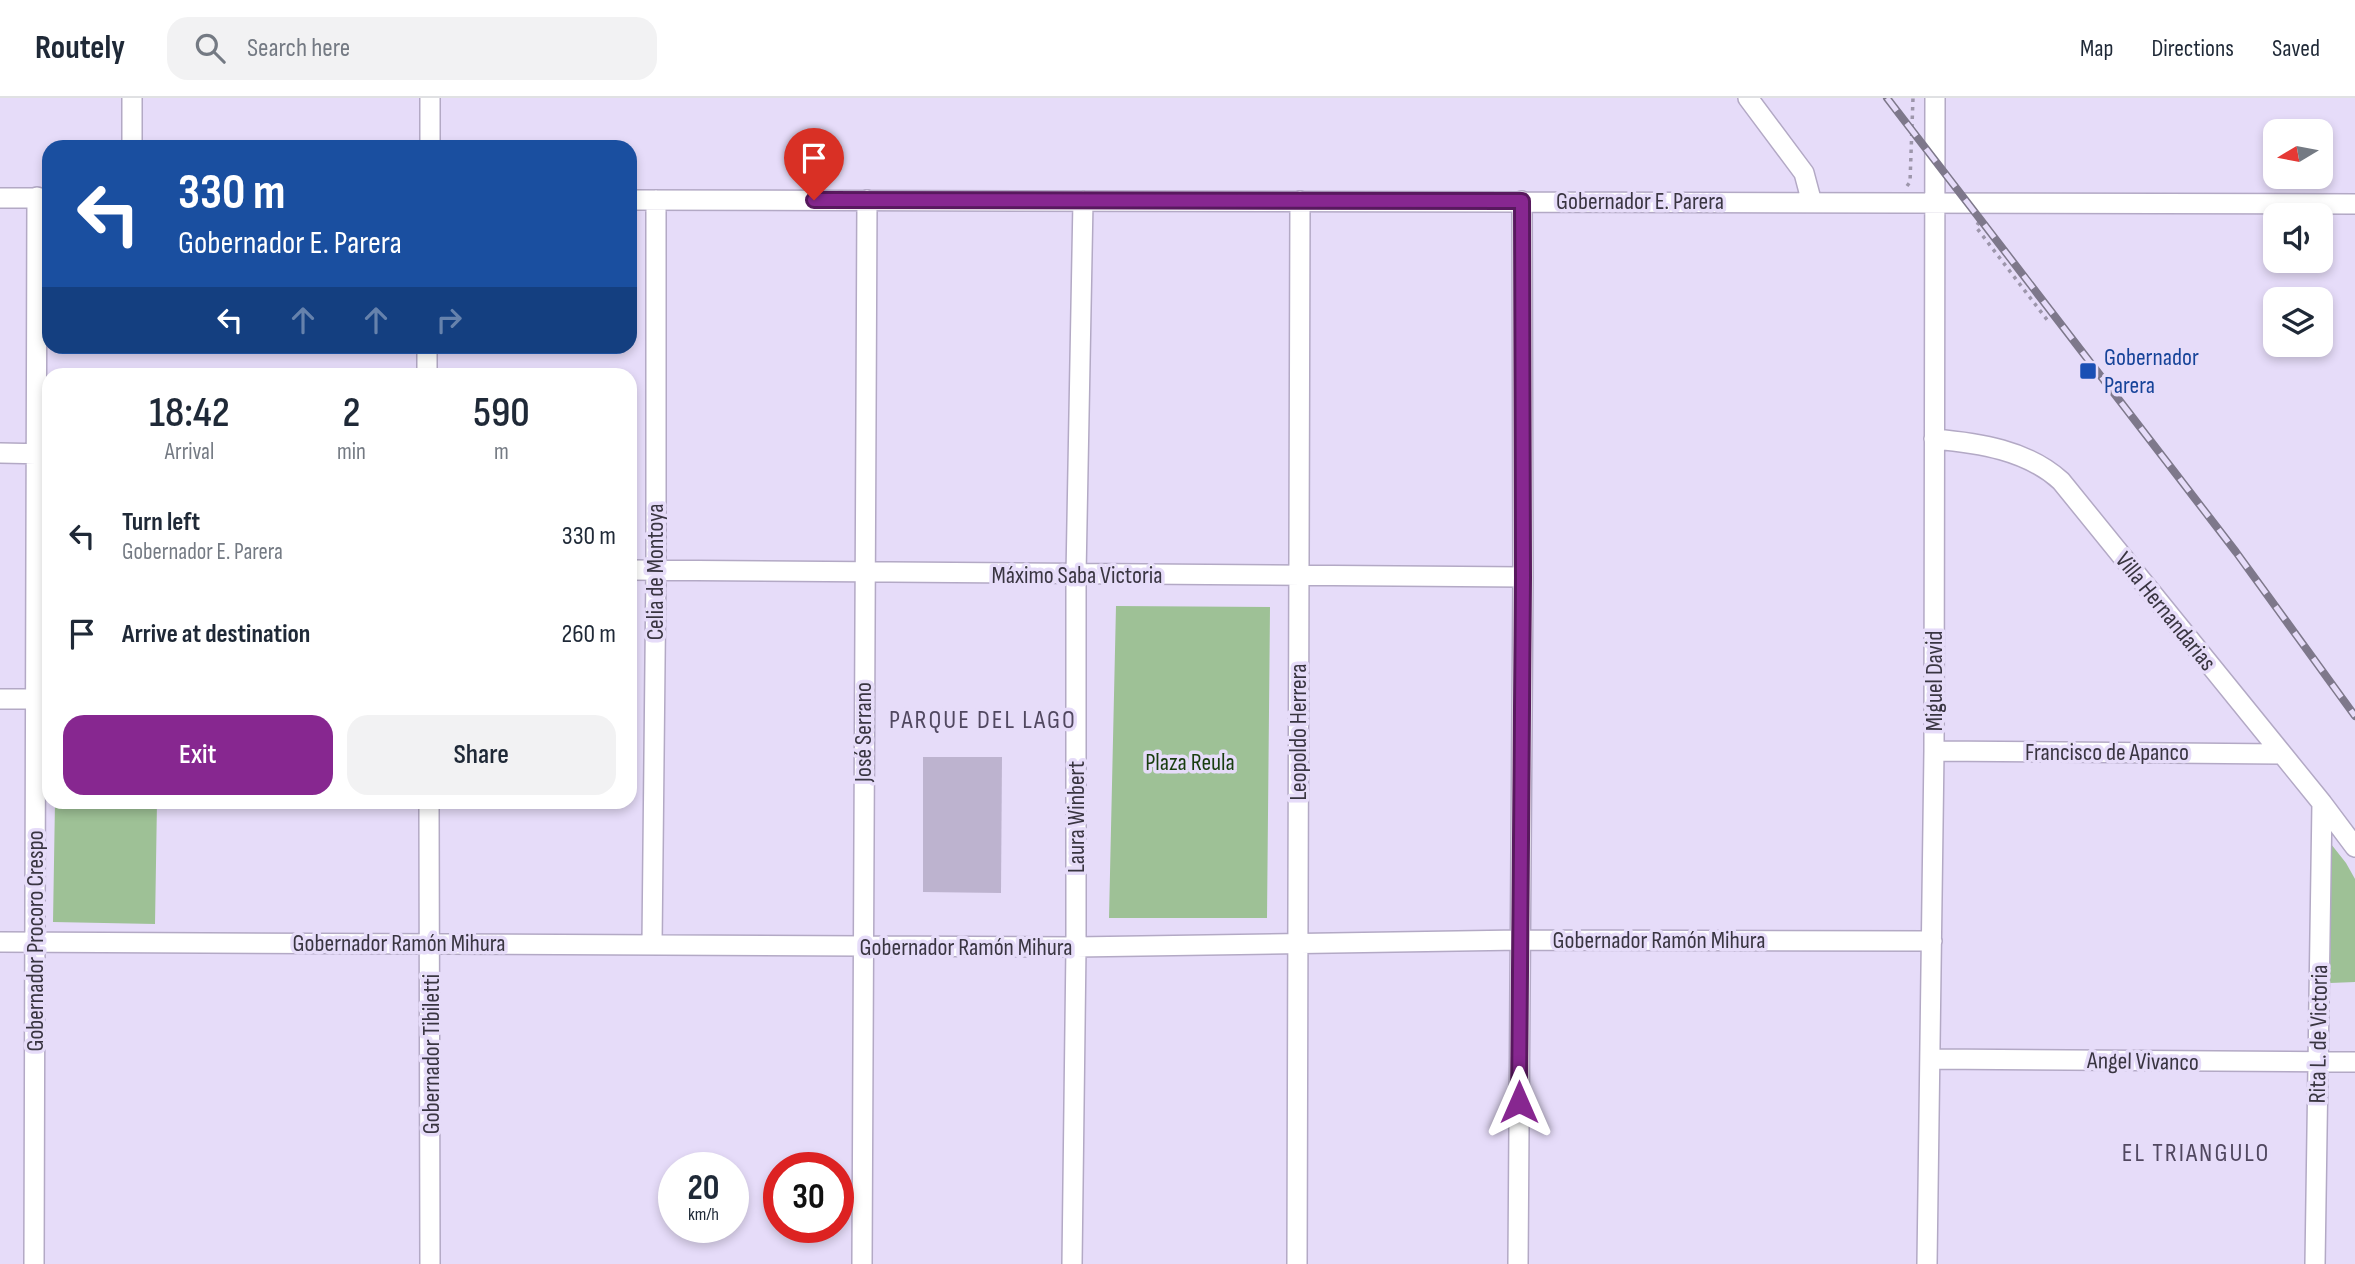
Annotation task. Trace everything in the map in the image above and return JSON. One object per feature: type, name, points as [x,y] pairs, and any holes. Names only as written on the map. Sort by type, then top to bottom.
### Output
[{"type":"street","points":[[132,98],[132,140]]},
{"type":"street","points":[[430,98],[430,140]]},
{"type":"street","points":[[1748,98],[1804,173],[1812,203]]},
{"type":"street","name":"Miguel David","points":[[1927,1264],[1934,751],[1935,98]]},
{"type":"street","points":[[0,198],[42,197]]},
{"type":"street","name":"Gobernador E. Parera","points":[[637,200],[2355,204]]},
{"type":"street","name":"Celia de Montoya","points":[[652,944],[656,200]]},
{"type":"street","name":"José Serrano","points":[[862,1264],[867,200]]},
{"type":"street","name":"Laura Winbert","points":[[1072,1264],[1076,947],[1076,575],[1083,201]]},
{"type":"street","name":"Leopoldo Herrera","points":[[1297,1264],[1300,201]]},
{"type":"street","points":[[1518,1264],[1523,577],[1522,201]]},
{"type":"street","name":"Villa Hernandarias","points":[[1934,439],[1976,443],[2033,461],[2048,469],[2061,481],[2355,847]]},
{"type":"street","points":[[0,453],[42,454]]},
{"type":"street","name":"Máximo Saba Victoria","points":[[637,570],[1523,577]]},
{"type":"street","points":[[0,699],[42,699]]},
{"type":"street","name":"Gobernador Procoro Crespo","points":[[34,1264],[35,942],[42,699]]},
{"type":"street","name":"Francisco de Apanco","points":[[1934,751],[2281,754]]},
{"type":"street","name":"Rita L. de Victoria","points":[[2315,1264],[2322,803]]},
{"type":"street","name":"Gobernador Tibiletti","points":[[429,809],[430,1264]]},
{"type":"street","name":"Gobernador Ramón Mihura","points":[[0,942],[1076,947],[1520,940],[1932,941]]},
{"type":"street","name":"Angel Vivanco","points":[[1931,1059],[2355,1062]]},
{"type":"path","points":[[1905,203],[1904,191],[1910,181],[1913,98]]},
{"type":"path","points":[[1980,203],[1980,219],[1976,227],[2048,321]]},
{"type":"green space","name":"Plaza Reula","points":[[1116,606],[1270,607],[1267,918],[1109,918]]},
{"type":"green space","points":[[55,809],[157,809],[155,924],[53,922]]},
{"type":"green space","points":[[2331,844],[2355,879],[2355,982],[2330,983]]},
{"type":"building","points":[[923,757],[1002,757],[1001,893],[923,892]]},
{"type":"railway","points":[[1887,98],[2236,552],[2355,716]]},
{"type":"place","name":"Gobernador Parera","points":[[2088,371]]},
{"type":"district","name":"PARQUE DEL LAGO","points":[[983,719]]},
{"type":"district","name":"EL TRIANGULO","points":[[2196,1152]]},
{"type":"route","points":[[814,200],[1522,201],[1523,577],[1519,1102]]}]
